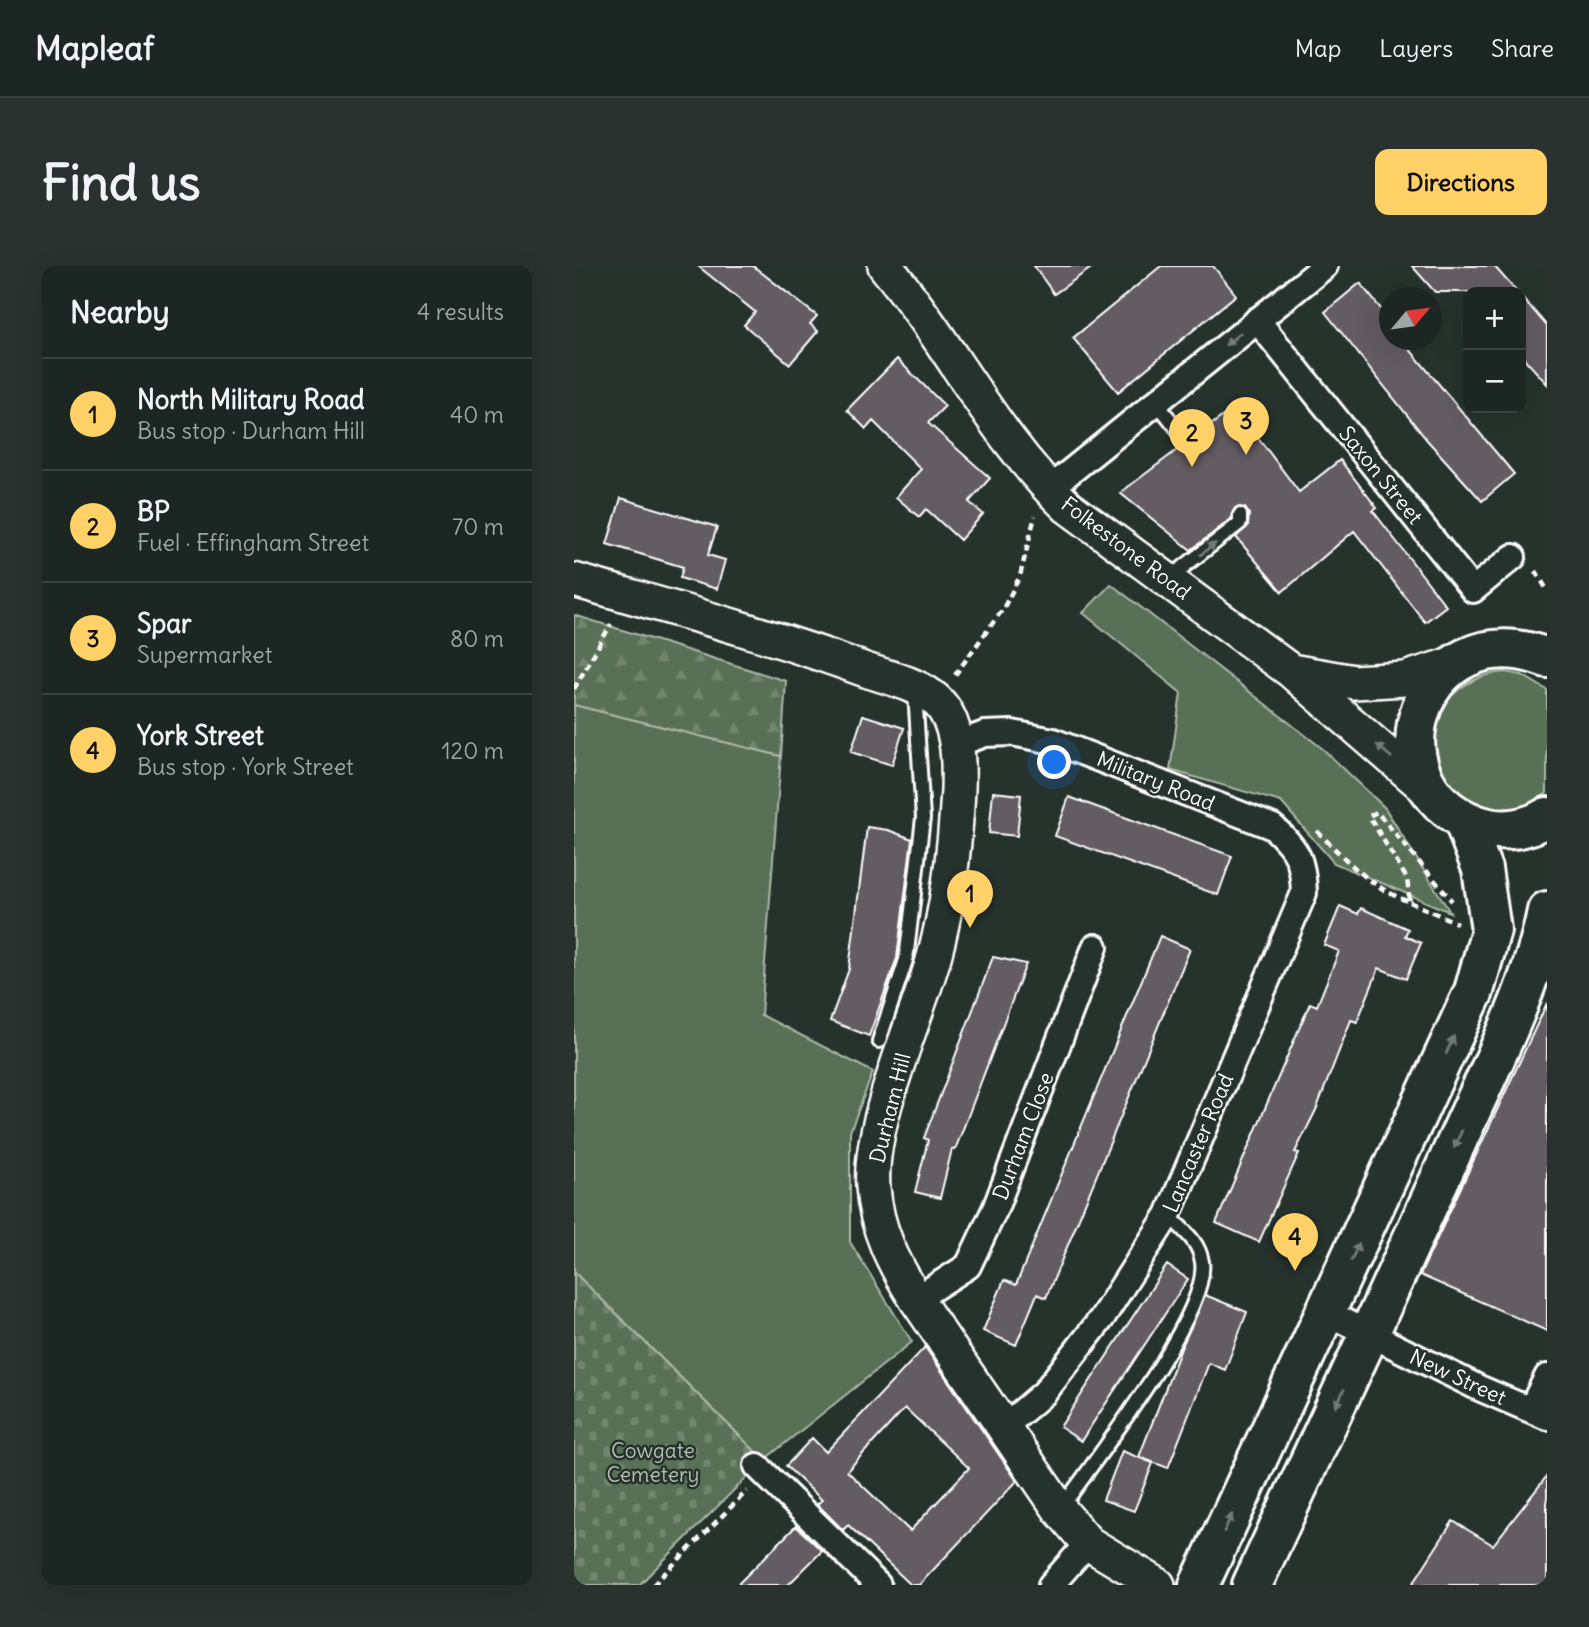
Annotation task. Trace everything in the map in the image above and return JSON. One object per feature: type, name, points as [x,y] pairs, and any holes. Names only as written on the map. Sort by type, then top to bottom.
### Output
[{"type":"main road","points":[[1199,1585],[1327,1314],[1474,991],[1491,930],[1482,869],[1449,808],[1422,774],[1415,749],[1416,724],[1424,699],[1438,678],[1458,662],[1478,652],[1499,648],[1547,631]]},
{"type":"main road","points":[[1499,648],[1524,650],[1547,658]]},
{"type":"main road","points":[[1449,808],[1486,827],[1509,830],[1532,826],[1547,817]]},
{"type":"main road","points":[[1252,1585],[1369,1336],[1500,1044],[1545,931]]},
{"type":"street","name":"Folkestone Road","points":[[885,266],[919,307],[988,408],[1042,503],[1068,507],[1292,671],[1449,808]]},
{"type":"street","points":[[1042,503],[1157,402],[1325,266]]},
{"type":"street","name":"Saxon Street","points":[[1257,320],[1473,590],[1513,557]]},
{"type":"street","points":[[574,580],[789,641],[925,694],[948,719],[957,744]]},
{"type":"street","name":"Folkestone Road","points":[[1292,671],[1367,681],[1405,679],[1458,662]]},
{"type":"street","name":"Military Road","points":[[957,744],[985,734],[1012,733],[1054,741],[1273,828]]},
{"type":"street","name":"Durham Hill","points":[[957,744],[957,807],[950,881],[934,957],[890,1092],[878,1143],[872,1185],[878,1227],[895,1266],[916,1299],[1060,1510],[1088,1543],[1158,1585]]},
{"type":"street","name":"Lancaster Road","points":[[1004,1427],[1044,1393],[1102,1318],[1168,1216],[1304,893],[1303,866],[1292,844],[1273,828]]},
{"type":"street","name":"Durham Close","points":[[916,1299],[968,1266],[995,1209],[1095,947]]},
{"type":"street","name":"New Street","points":[[1327,1314],[1369,1336],[1539,1413]]},
{"type":"street","points":[[1539,1413],[1547,1377]]},
{"type":"street","points":[[761,1470],[878,1585]]},
{"type":"street","points":[[1051,1585],[1088,1543]]},
{"type":"lane","points":[[1157,402],[1188,442]]},
{"type":"lane","points":[[1168,579],[1240,523],[1240,514]]},
{"type":"lane","points":[[879,1041],[906,960],[923,818],[925,694]]},
{"type":"lane","points":[[1060,1510],[1136,1401],[1194,1306],[1203,1264],[1197,1243],[1168,1216]]},
{"type":"path","points":[[925,694],[1003,608],[1020,576],[1042,503]]},
{"type":"path","points":[[574,689],[628,596]]},
{"type":"path","points":[[1410,902],[1406,879],[1369,816],[1377,812],[1459,910]]},
{"type":"path","points":[[1312,826],[1356,871],[1387,894],[1460,924]]},
{"type":"path","points":[[653,1585],[761,1470]]},
{"type":"green space","points":[[1111,584],[1323,749],[1385,808],[1450,912],[1334,863],[1281,802],[1170,770],[1181,693],[1083,613]]},
{"type":"green space","points":[[574,615],[786,681],[781,756],[574,705]]},
{"type":"green space","points":[[1505,672],[1522,675],[1547,690],[1547,793],[1517,808],[1501,809],[1484,807],[1456,792],[1445,780],[1437,764],[1433,746],[1434,729],[1447,701],[1473,681]]},
{"type":"green space","points":[[574,705],[781,756],[761,1015],[873,1072],[850,1132],[850,1242],[912,1342],[764,1460],[574,1272]]},
{"type":"green space","name":"Cowgate Cemetery","points":[[574,1272],[764,1460],[639,1585],[574,1585]]},
{"type":"building","points":[[698,266],[753,266],[817,316],[810,324],[818,331],[790,364],[744,325],[755,312]]},
{"type":"building","points":[[1034,266],[1094,266],[1054,294]]},
{"type":"building","points":[[1161,266],[1213,266],[1236,295],[1118,392],[1073,338]]},
{"type":"building","points":[[1412,266],[1494,266],[1513,287],[1463,287],[1463,292],[1442,292],[1442,287],[1431,287]]},
{"type":"building","points":[[1360,283],[1379,306],[1379,350],[1410,350],[1514,474],[1482,501],[1427,440],[1325,312]]},
{"type":"building","points":[[1526,302],[1547,326],[1547,384],[1526,361]]},
{"type":"building","points":[[897,359],[945,406],[928,423],[990,478],[969,502],[983,514],[960,540],[926,509],[919,517],[896,497],[921,469],[873,421],[866,429],[847,410]]},
{"type":"building","points":[[1235,407],[1299,492],[1340,460],[1377,508],[1373,511],[1446,606],[1425,622],[1354,531],[1282,592],[1236,537],[1248,526],[1249,514],[1245,508],[1235,508],[1231,519],[1191,550],[1120,493],[1181,447],[1193,449],[1196,445],[1195,437]]},
{"type":"building","points":[[621,498],[717,527],[708,555],[725,560],[717,589],[680,578],[683,567],[607,544]]},
{"type":"building","points":[[863,715],[904,728],[892,765],[851,752]]},
{"type":"building","points":[[993,792],[1021,795],[1017,836],[989,833]]},
{"type":"building","points":[[1069,797],[1232,856],[1218,895],[1055,836]]},
{"type":"building","points":[[867,827],[888,830],[912,839],[897,958],[869,1036],[830,1021],[849,969]]},
{"type":"building","points":[[1340,906],[1358,914],[1361,908],[1408,929],[1405,936],[1421,943],[1406,979],[1379,968],[1357,1022],[1351,1020],[1316,1110],[1295,1152],[1299,1153],[1259,1242],[1216,1223],[1310,1003],[1317,1006],[1339,951],[1324,945]]},
{"type":"building","points":[[1160,936],[1190,949],[1046,1298],[1037,1294],[1016,1345],[983,1331],[1004,1280],[1016,1285]]},
{"type":"building","points":[[993,957],[1026,964],[955,1150],[952,1149],[940,1198],[915,1192],[928,1140],[924,1138]]},
{"type":"building","points":[[1547,1003],[1547,1331],[1420,1275]]},
{"type":"building","points":[[1167,1265],[1188,1279],[1081,1441],[1060,1427]]},
{"type":"building","points":[[1205,1295],[1247,1312],[1225,1370],[1209,1363],[1168,1468],[1139,1457]]},
{"type":"building","points":[[925,1347],[1017,1481],[919,1585],[911,1585],[848,1525],[843,1530],[817,1504],[822,1500],[786,1466],[812,1438],[826,1452]],"holes":[[[905,1408],[969,1468],[910,1531],[847,1471]]]},
{"type":"building","points":[[1122,1451],[1153,1463],[1134,1511],[1103,1500]]},
{"type":"building","points":[[1547,1476],[1547,1585],[1412,1585],[1453,1521],[1493,1545]]},
{"type":"building","points":[[796,1526],[822,1551],[788,1585],[737,1585]]},
{"type":"place","name":"Spar","points":[[1246,455]]},
{"type":"place","name":"BP","points":[[1192,467]]},
{"type":"place","name":"North Military Road","points":[[970,928]]},
{"type":"place","name":"York Street","points":[[1295,1271]]}]
